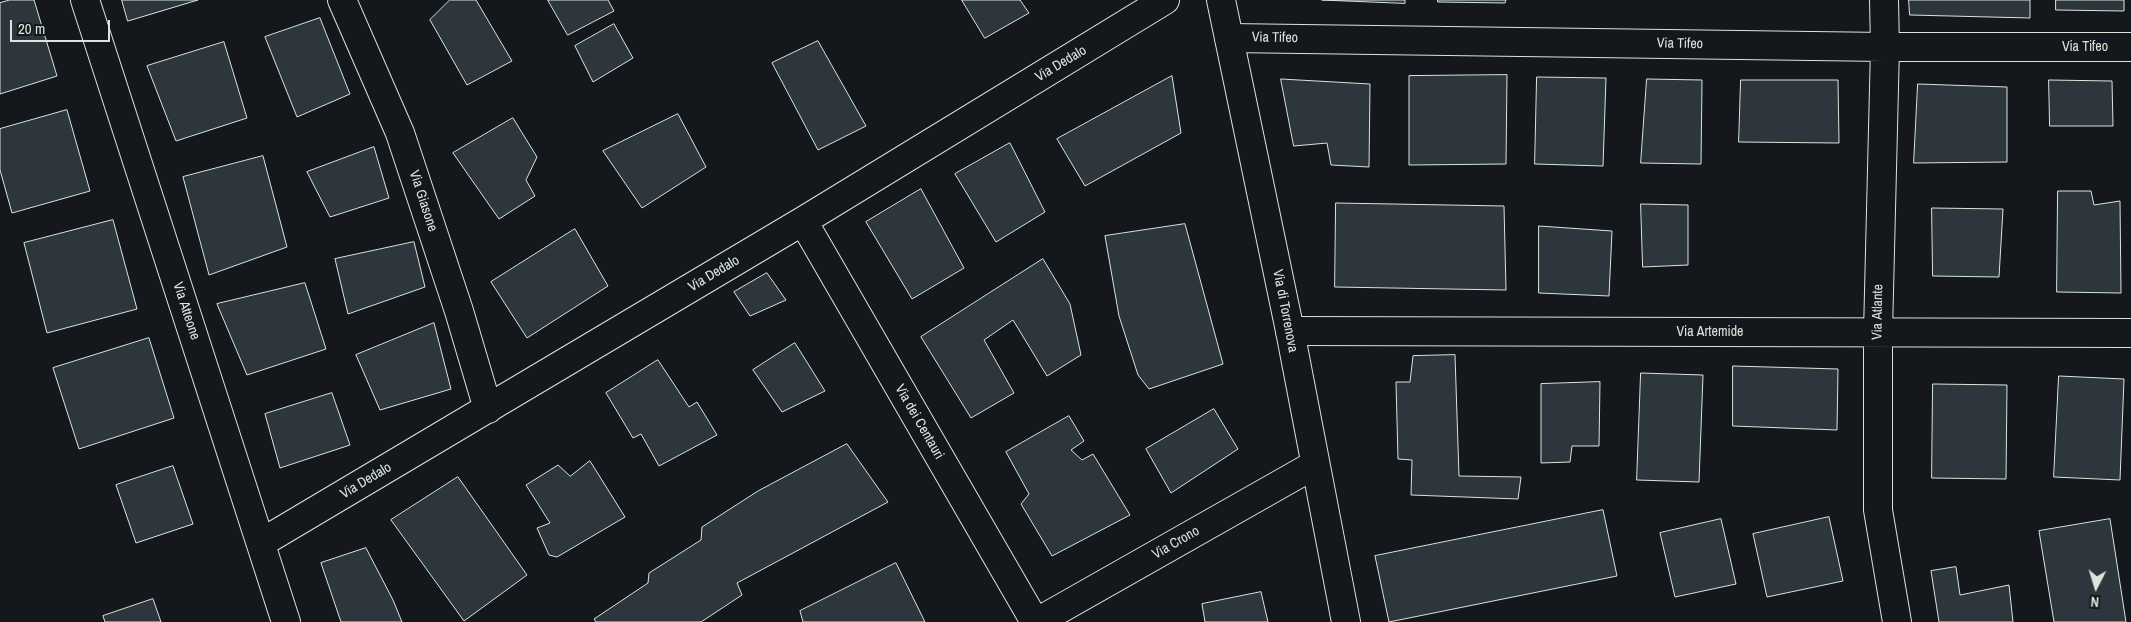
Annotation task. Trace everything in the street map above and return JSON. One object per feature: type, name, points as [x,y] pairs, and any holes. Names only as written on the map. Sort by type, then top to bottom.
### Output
[{"type":"street","name":"Via Atteone","points":[[85,0],[286,622]]},
{"type":"street","name":"Via Giasone","points":[[342,0],[400,133],[459,311],[488,409]]},
{"type":"street","name":"Via Dedalo","points":[[262,544],[803,221],[1165,0]]},
{"type":"street","name":"Via di Torrenova","points":[[1221,0],[1290,332],[1314,465],[1346,622]]},
{"type":"street","name":"Via Atlante","points":[[1884,0],[1885,47],[1878,332],[1878,510],[1897,622]]},
{"type":"street","name":"Via Tifeo","points":[[1229,38],[1885,47],[2131,47]]},
{"type":"street","name":"Via dei Centauri","points":[[803,221],[1036,622]]},
{"type":"street","name":"Via Artemide","points":[[1290,332],[2131,333]]},
{"type":"street","name":"Via Crono","points":[[1036,622],[1314,465]]},
{"type":"building","points":[[10,0],[34,0],[57,76],[0,94],[0,3]]},
{"type":"building","points":[[122,0],[198,0],[128,21]]},
{"type":"building","points":[[450,0],[476,0],[512,61],[467,85],[430,20]]},
{"type":"building","points":[[548,0],[608,0],[614,11],[568,35]]},
{"type":"building","points":[[962,0],[1020,0],[1029,13],[985,38]]},
{"type":"building","points":[[1322,0],[1405,0],[1405,3]]},
{"type":"building","points":[[1438,0],[1506,0],[1505,3],[1438,2]]},
{"type":"building","points":[[1909,0],[2030,0],[2030,18],[1910,15]]},
{"type":"building","points":[[2056,0],[2124,0],[2124,11],[2056,10]]},
{"type":"building","points":[[320,18],[350,94],[297,117],[265,37]]},
{"type":"building","points":[[614,24],[633,58],[593,82],[575,46]]},
{"type":"building","points":[[818,41],[866,126],[818,150],[772,63]]},
{"type":"building","points":[[224,42],[247,118],[176,141],[147,66]]},
{"type":"building","points":[[1507,75],[1506,164],[1409,165],[1409,76]]},
{"type":"building","points":[[1172,76],[1181,133],[1085,186],[1057,139]]},
{"type":"building","points":[[1537,77],[1606,78],[1603,166],[1535,164]]},
{"type":"building","points":[[1281,79],[1370,84],[1369,167],[1331,165],[1327,143],[1294,146]]},
{"type":"building","points":[[1647,79],[1702,80],[1701,164],[1641,163]]},
{"type":"building","points":[[1741,80],[1838,80],[1839,143],[1739,142]]},
{"type":"building","points":[[2049,80],[2112,81],[2113,126],[2050,126]]},
{"type":"building","points":[[1918,84],[2007,87],[2007,162],[1914,163]]},
{"type":"building","points":[[67,110],[90,191],[12,213],[0,170],[0,129]]},
{"type":"building","points":[[678,114],[706,167],[642,208],[603,151]]},
{"type":"building","points":[[513,118],[537,157],[526,180],[535,196],[499,219],[453,153]]},
{"type":"building","points":[[1010,143],[1045,212],[996,242],[955,174]]},
{"type":"building","points":[[374,147],[389,198],[330,217],[307,172]]},
{"type":"building","points":[[263,156],[287,247],[209,275],[183,177]]},
{"type":"building","points":[[921,189],[964,268],[912,299],[866,222]]},
{"type":"building","points":[[2058,191],[2091,191],[2094,205],[2120,201],[2121,293],[2057,292]]},
{"type":"building","points":[[1336,203],[1504,206],[1506,290],[1335,287]]},
{"type":"building","points":[[1641,204],[1688,205],[1688,265],[1643,267]]},
{"type":"building","points":[[1932,208],[2003,209],[1999,277],[1933,276]]},
{"type":"building","points":[[113,220],[137,309],[47,333],[24,243]]},
{"type":"building","points":[[1185,224],[1223,364],[1149,389],[1138,375],[1119,316],[1105,236]]},
{"type":"building","points":[[1539,226],[1612,231],[1609,296],[1539,293]]},
{"type":"building","points":[[575,229],[608,286],[527,338],[491,282]]},
{"type":"building","points":[[414,242],[425,287],[348,314],[335,259]]},
{"type":"building","points":[[1043,259],[1070,304],[1081,355],[1047,376],[1013,320],[984,340],[1014,393],[971,418],[921,337]]},
{"type":"building","points":[[767,273],[786,300],[750,316],[734,292]]},
{"type":"building","points":[[305,283],[326,349],[247,375],[217,304]]},
{"type":"building","points":[[434,323],[451,389],[380,410],[356,355]]},
{"type":"building","points":[[149,338],[174,418],[79,449],[53,368]]},
{"type":"building","points":[[795,343],[825,391],[782,412],[753,370]]},
{"type":"building","points":[[1455,355],[1459,476],[1521,477],[1518,499],[1411,495],[1412,460],[1398,459],[1396,382],[1410,382],[1413,356]]},
{"type":"building","points":[[658,360],[689,407],[697,402],[717,435],[659,466],[641,434],[633,438],[606,393]]},
{"type":"building","points":[[1733,366],[1838,369],[1837,430],[1733,426]]},
{"type":"building","points":[[1641,373],[1703,375],[1699,482],[1637,480]]},
{"type":"building","points":[[2059,376],[2124,379],[2120,480],[2054,477]]},
{"type":"building","points":[[1600,382],[1599,446],[1572,446],[1570,462],[1541,463],[1541,384]]},
{"type":"building","points":[[1933,384],[2007,385],[2006,479],[1932,478]]},
{"type":"building","points":[[332,393],[350,445],[280,468],[265,414]]},
{"type":"building","points":[[1214,409],[1238,449],[1171,493],[1146,449]]},
{"type":"building","points":[[1069,416],[1084,441],[1071,450],[1082,460],[1093,454],[1130,515],[1052,556],[1021,504],[1029,494],[1006,452]]},
{"type":"building","points":[[847,444],[888,502],[737,583],[742,595],[701,622],[596,622],[594,619],[648,583],[649,573],[701,540],[702,527],[758,491]]},
{"type":"building","points":[[590,461],[625,517],[557,557],[549,555],[537,528],[550,523],[526,485],[558,465],[570,476]]},
{"type":"building","points":[[173,466],[193,524],[136,543],[116,485]]},
{"type":"building","points":[[458,477],[527,575],[464,621],[391,520]]},
{"type":"building","points":[[1603,510],[1617,576],[1389,622],[1375,556]]},
{"type":"building","points":[[1829,517],[1843,581],[1767,597],[1753,534]]},
{"type":"building","points":[[1721,519],[1736,584],[1675,597],[1660,533]]},
{"type":"building","points":[[2110,519],[2126,622],[2054,622],[2039,531]]},
{"type":"building","points":[[366,548],[393,600],[402,622],[341,622],[321,563]]},
{"type":"building","points":[[896,563],[925,622],[803,622],[800,611]]},
{"type":"building","points":[[1956,567],[1960,595],[2009,585],[2013,622],[1939,622],[1931,571]]},
{"type":"building","points":[[1261,592],[1268,622],[1205,622],[1202,604]]},
{"type":"building","points":[[153,599],[161,622],[105,622],[103,616]]}]
